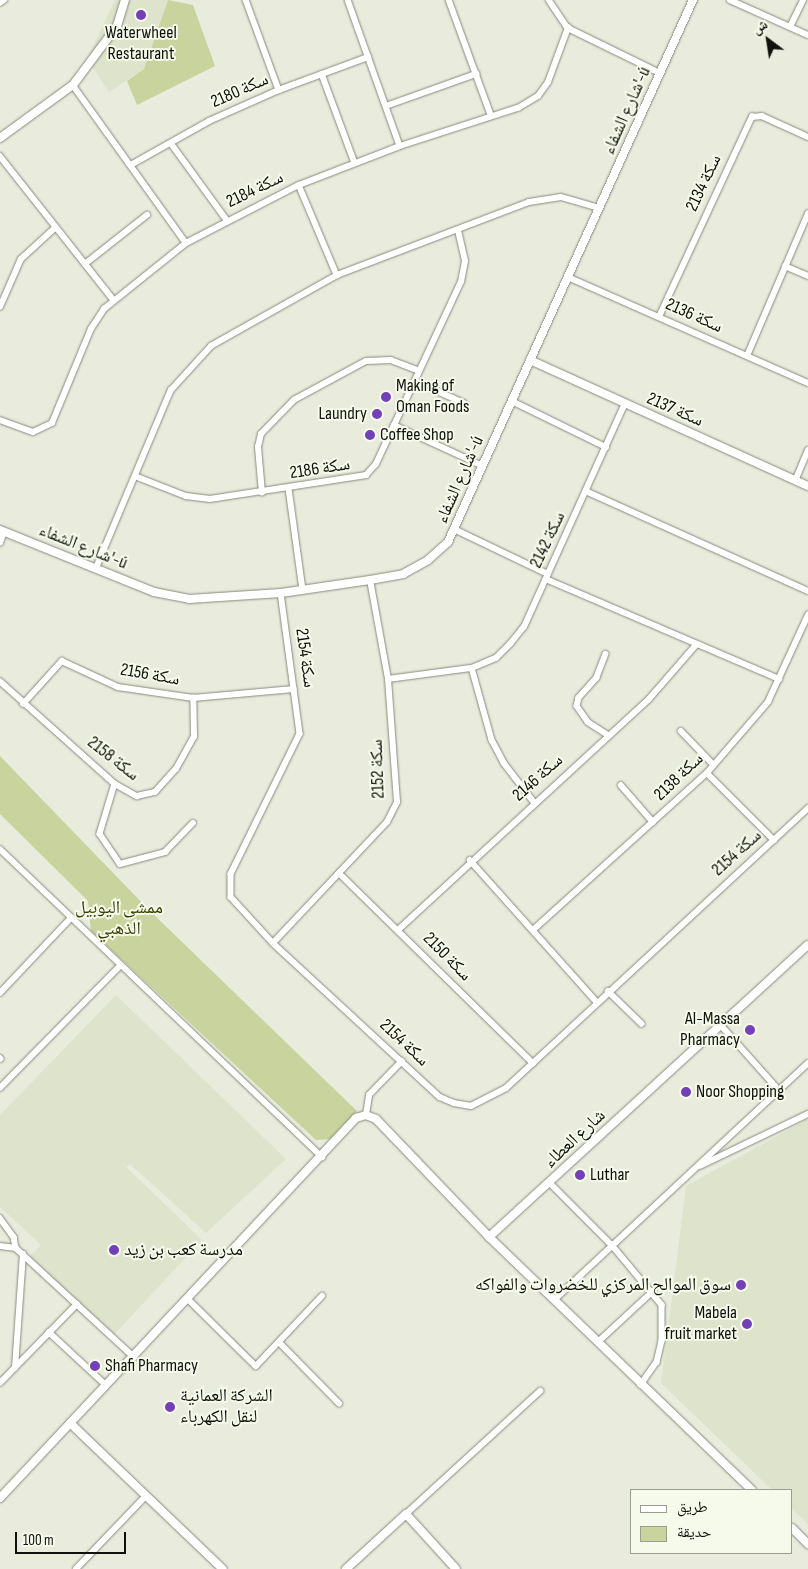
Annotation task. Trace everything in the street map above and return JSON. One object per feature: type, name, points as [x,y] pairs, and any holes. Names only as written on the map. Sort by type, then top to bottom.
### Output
[{"type":"street","points":[[0,3],[4,0]]},
{"type":"street","points":[[0,138],[73,85],[117,26],[125,0]]},
{"type":"street","points":[[246,0],[279,90]]},
{"type":"street","points":[[348,0],[400,146]]},
{"type":"street","points":[[449,0],[491,115]]},
{"type":"street","points":[[549,0],[568,28],[660,73]]},
{"type":"street","name":"شارع الشفاء'-ú","points":[[2,531],[154,592],[189,599],[281,593],[370,580],[403,574],[428,560],[448,542],[693,0]]},
{"type":"street","points":[[730,0],[808,35]]},
{"type":"street","points":[[790,27],[803,0]]},
{"type":"street","name":"سكة 2184","points":[[0,420],[33,432],[52,423],[91,329],[113,299],[186,243],[227,220],[299,185],[400,146],[491,115],[518,108],[538,96],[548,82],[568,28]]},
{"type":"street","name":"سكة 2180","points":[[130,166],[171,143],[279,90],[368,57]]},
{"type":"street","points":[[322,74],[355,163]]},
{"type":"street","points":[[386,106],[476,74]]},
{"type":"street","points":[[73,85],[186,243]]},
{"type":"street","name":"سكة 2134","points":[[659,317],[752,117],[762,116],[808,137]]},
{"type":"street","points":[[171,143],[227,220]]},
{"type":"street","points":[[0,156],[113,299]]},
{"type":"street","points":[[299,185],[337,275]]},
{"type":"street","points":[[96,568],[136,476],[170,390],[211,346],[337,275],[458,231],[529,202],[553,198],[599,208]]},
{"type":"street","points":[[747,356],[808,214]]},
{"type":"street","points":[[85,264],[148,215]]},
{"type":"street","points":[[0,307],[21,259],[55,228]]},
{"type":"street","name":"سكة 2186","points":[[136,476],[194,498],[289,489],[366,476],[376,464],[463,277],[465,261],[458,231]]},
{"type":"street","points":[[786,266],[808,276]]},
{"type":"street","name":"سكة 2136","points":[[568,277],[808,383]]},
{"type":"street","points":[[262,492],[258,447],[261,434],[294,400],[366,361],[390,360],[419,371]]},
{"type":"street","name":"سكة 2137","points":[[530,360],[808,486]]},
{"type":"street","points":[[415,381],[464,403]]},
{"type":"street","points":[[512,401],[606,447]]},
{"type":"street","name":"سكة 2142","points":[[388,678],[472,668],[496,658],[519,632],[588,492],[625,403]]},
{"type":"street","points":[[394,425],[483,466]]},
{"type":"street","points":[[795,480],[808,451]]},
{"type":"street","points":[[289,489],[303,590]]},
{"type":"street","points":[[588,492],[808,591]]},
{"type":"street","points":[[454,529],[547,576],[696,645],[779,679]]},
{"type":"street","points":[[0,543],[2,531]]},
{"type":"street","name":"سكة 2152","points":[[273,943],[387,822],[397,802],[388,678],[370,580]]},
{"type":"street","name":"سكة 2154","points":[[281,593],[300,734],[231,874],[231,897],[273,943],[440,1097],[471,1106],[506,1088],[596,1002],[808,808]]},
{"type":"street","name":"سكة 2138","points":[[533,930],[714,765],[768,702],[808,615]]},
{"type":"street","name":"سكة 2146","points":[[398,930],[470,860],[648,698],[696,645]]},
{"type":"street","points":[[606,654],[597,678],[579,698],[577,706],[588,722],[608,736]]},
{"type":"street","name":"سكة 2156","points":[[23,704],[62,661],[118,688],[193,698],[294,689]]},
{"type":"street","points":[[472,668],[492,740],[504,763],[534,802]]},
{"type":"street","name":"سكة 2158","points":[[0,682],[115,784],[137,796],[154,792],[176,769],[194,736],[193,698]]},
{"type":"street","points":[[680,731],[714,765]]},
{"type":"street","points":[[707,773],[774,840]]},
{"type":"street","points":[[115,784],[100,834],[120,864],[165,852],[193,823]]},
{"type":"street","points":[[621,785],[653,822]]},
{"type":"street","points":[[0,849],[120,966],[322,1157]]},
{"type":"street","points":[[470,860],[596,1002]]},
{"type":"street","name":"سكة 2150","points":[[339,873],[533,1063]]},
{"type":"street","points":[[0,993],[71,918]]},
{"type":"street","name":"شارع العطاء","points":[[489,1237],[808,945]]},
{"type":"street","points":[[0,1088],[120,966]]},
{"type":"street","points":[[608,991],[642,1024]]},
{"type":"street","points":[[720,1026],[779,1090]]},
{"type":"street","points":[[366,1115],[369,1095],[402,1061]]},
{"type":"street","points":[[554,1300],[808,1063]]},
{"type":"street","points":[[694,1168],[808,1114]]},
{"type":"street","points":[[0,1498],[189,1300],[356,1118],[366,1115],[376,1119],[489,1237],[751,1489]]},
{"type":"street","points":[[550,1183],[612,1245],[653,1291],[664,1316],[662,1341],[657,1362],[641,1385]]},
{"type":"street","points":[[0,1218],[14,1238],[16,1248]]},
{"type":"street","points":[[0,1246],[16,1248],[134,1357]]},
{"type":"street","points":[[15,1368],[23,1254]]},
{"type":"street","points":[[598,1342],[653,1291]]},
{"type":"street","points":[[189,1300],[256,1366],[322,1296]]},
{"type":"street","points":[[0,1383],[76,1304]]},
{"type":"street","points":[[49,1332],[106,1385]]},
{"type":"street","points":[[279,1342],[339,1403]]},
{"type":"street","points":[[346,1569],[540,1391]]},
{"type":"street","points":[[70,1423],[223,1569]]},
{"type":"street","points":[[78,1568],[146,1496]]},
{"type":"street","points":[[406,1514],[456,1569]]},
{"type":"street","points":[[793,1529],[808,1544]]},
{"type":"shaded area","points":[[115,0],[168,0],[144,69],[109,92],[87,59]]},
{"type":"shaded area","points":[[116,995],[286,1159],[206,1233],[130,1164],[127,1167],[122,1163],[202,1240],[112,1337],[30,1256],[41,1245],[0,1207],[0,1115]]},
{"type":"shaded area","name":"سوق الموالح المركزي للخضروات والفواكه","points":[[808,1119],[808,1524],[793,1510],[793,1489],[771,1489],[661,1383],[686,1186]]},
{"type":"green space","points":[[168,0],[193,5],[215,66],[137,105],[127,81],[144,69]]},
{"type":"green space","name":"ممشى اليوبيل الذهبي","points":[[0,756],[149,910],[357,1111],[331,1139],[316,1140],[91,931],[88,901],[0,814]]},
{"type":"place","name":"Waterwheel Restaurant","points":[[141,15]]},
{"type":"place","name":"Making of Oman Foods","points":[[386,397]]},
{"type":"place","name":"Laundry","points":[[377,414]]},
{"type":"place","name":"Coffee Shop","points":[[370,435]]},
{"type":"place","name":"Al-Massa Pharmacy","points":[[750,1030]]},
{"type":"place","name":"Noor Shopping","points":[[686,1092]]},
{"type":"place","name":"Luthar","points":[[580,1175]]},
{"type":"place","name":"مدرسة كعب بن زيد","points":[[114,1250]]},
{"type":"place","name":"سوق الموالح المركزي للخضروات والفواكه","points":[[741,1285]]},
{"type":"place","name":"Mabela fruit market","points":[[747,1324]]},
{"type":"place","name":"Shafi Pharmacy","points":[[95,1366]]},
{"type":"place","name":"الشرکة العمانیة لنقل الکهرباء","points":[[170,1407]]}]
